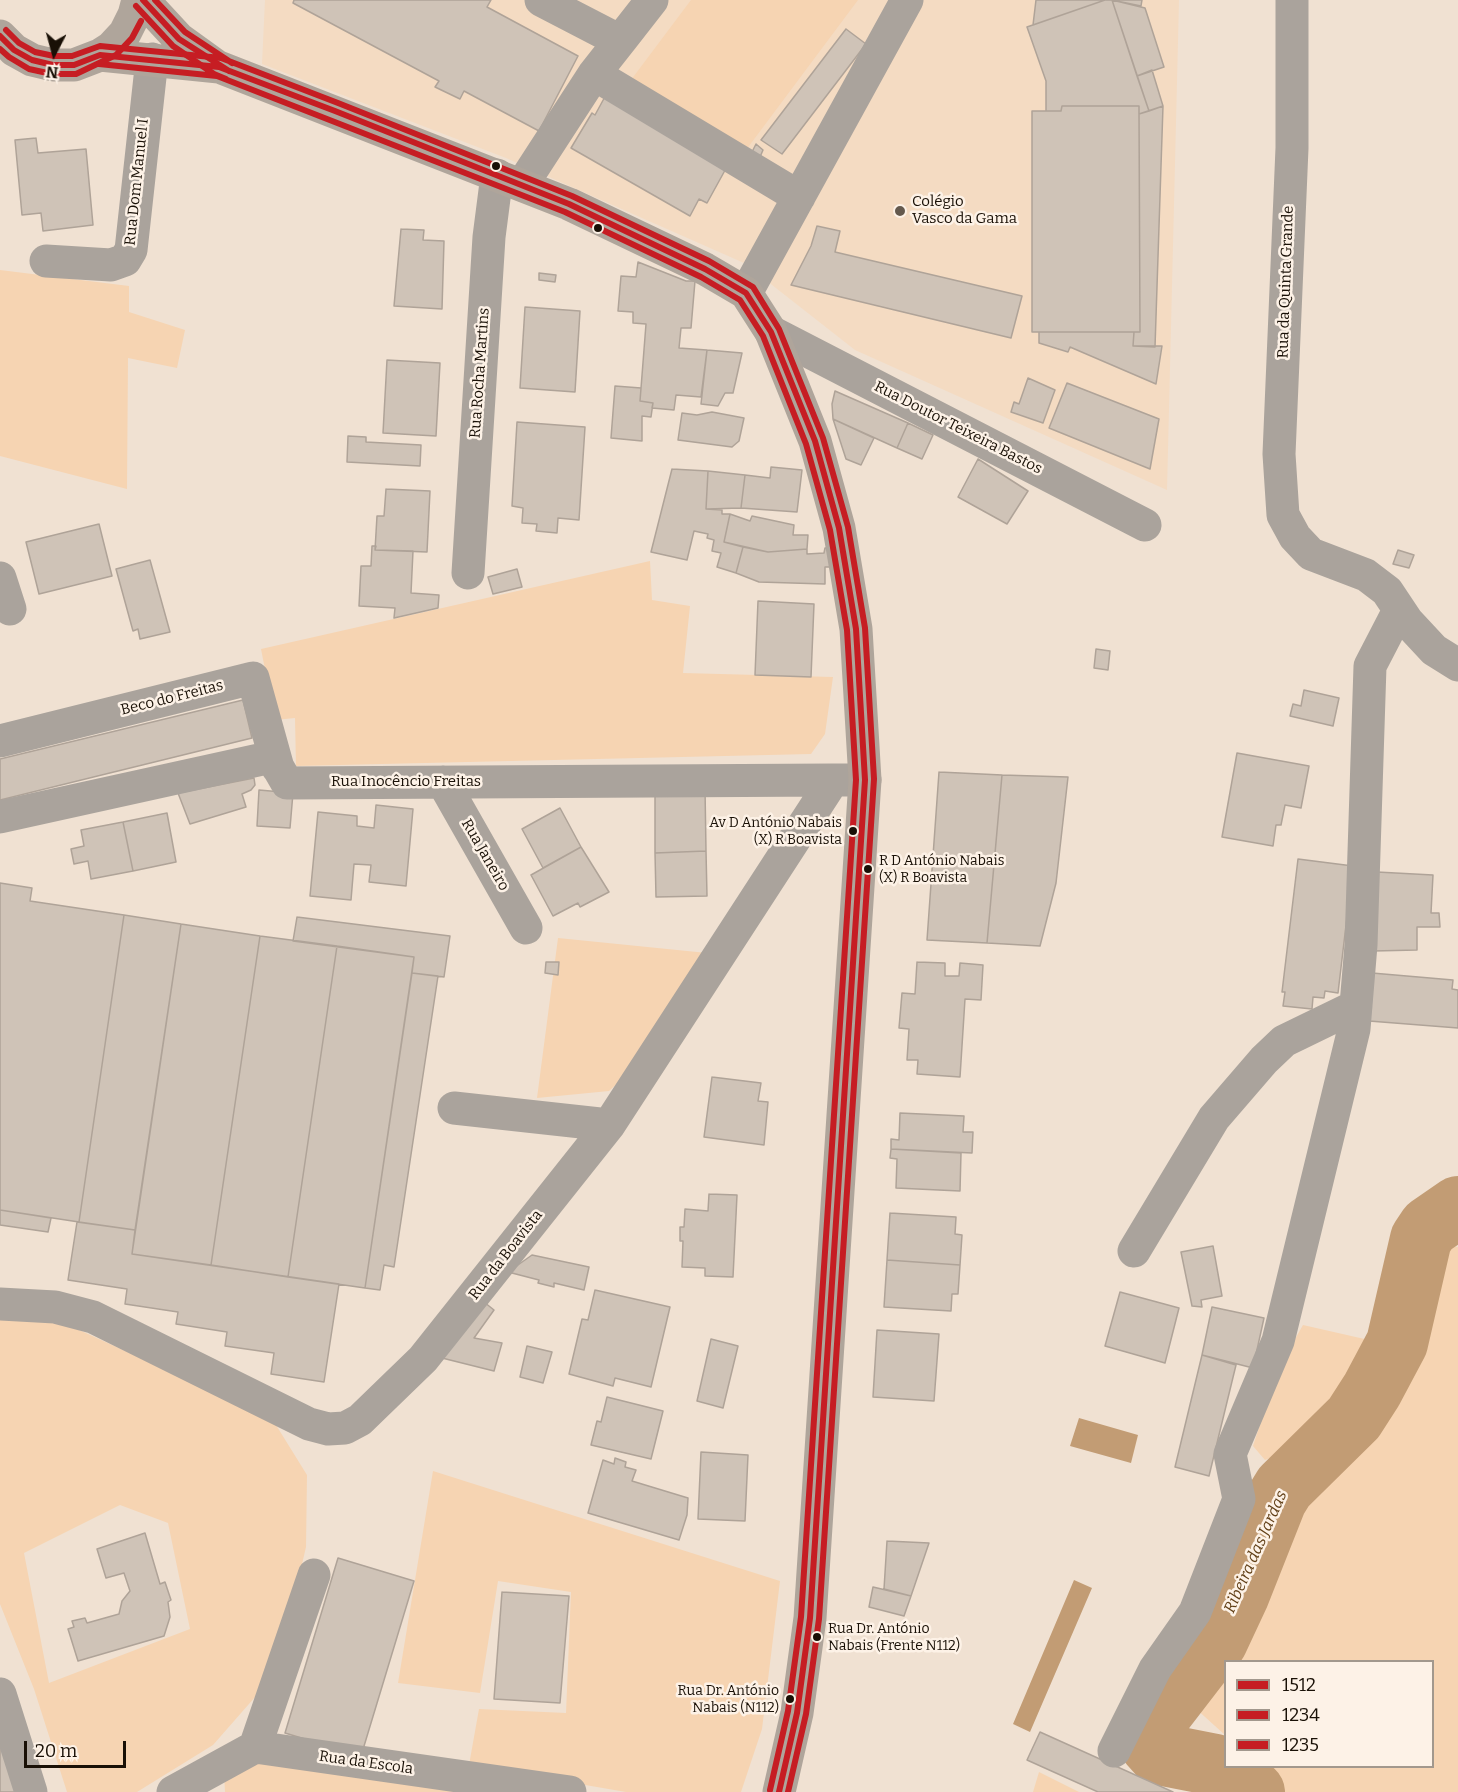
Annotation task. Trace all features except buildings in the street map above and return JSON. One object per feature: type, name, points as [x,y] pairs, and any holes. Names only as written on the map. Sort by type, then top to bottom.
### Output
[{"type":"main road","points":[[5,46],[32,60],[53,65],[74,65],[100,55],[125,33],[138,0]]},
{"type":"main road","points":[[143,0],[179,39],[219,67]]},
{"type":"main road","points":[[100,55],[152,58],[219,67],[569,204],[705,269],[746,293],[771,332],[815,441],[839,528],[856,629],[810,1618],[797,1713],[779,1792]]},
{"type":"street","points":[[541,0],[620,41]]},
{"type":"street","points":[[509,180],[652,0]]},
{"type":"street","points":[[746,293],[907,0]]},
{"type":"street","name":"Rua da Quinta Grande","points":[[1292,0],[1292,148],[1279,454],[1283,515],[1295,537],[1311,554],[1366,576],[1387,591],[1399,610]]},
{"type":"street","name":"Rua Dom Manuel I","points":[[46,261],[111,265],[125,260],[131,250],[152,58]]},
{"type":"street","points":[[594,74],[799,197]]},
{"type":"street","name":"Rua Rocha Martins","points":[[468,573],[489,237],[509,180]]},
{"type":"street","name":"Rua Doutor Teixeira Bastos","points":[[771,332],[1145,525]]},
{"type":"street","points":[[0,578],[10,609]]},
{"type":"street","points":[[1114,1751],[1155,1669],[1196,1612],[1239,1499],[1230,1454],[1278,1341],[1354,1029],[1361,945],[1370,666],[1399,610],[1434,650],[1458,665]]},
{"type":"street","name":"Beco do Freitas","points":[[0,741],[254,678],[278,768]]},
{"type":"street","name":"Rua Inocêncio Freitas","points":[[0,817],[272,757],[287,783],[849,780]]},
{"type":"street","name":"Rua da Boavista","points":[[0,1304],[55,1307],[93,1317],[309,1424],[328,1429],[345,1428],[360,1420],[423,1359],[609,1125],[849,780]]},
{"type":"street","name":"Rua Janeiro","points":[[443,782],[526,928]]},
{"type":"street","points":[[1134,1251],[1214,1118],[1264,1060],[1284,1041],[1356,1006]]},
{"type":"street","points":[[454,1108],[609,1125]]},
{"type":"street","points":[[173,1792],[255,1747],[314,1575]]},
{"type":"street","points":[[0,1694],[31,1792]]},
{"type":"street","name":"Rua da Escola","points":[[255,1747],[570,1792]]},
{"type":"shaded area","name":"Colégio Vasco da Gama","points":[[265,0],[1179,0],[1167,490],[855,350],[744,263],[506,158],[262,64]]},
{"type":"shaded area","points":[[691,0],[858,0],[746,150],[631,80]]},
{"type":"shaded area","points":[[0,270],[129,286],[129,312],[185,330],[177,368],[128,358],[127,489],[0,456]]},
{"type":"shaded area","points":[[650,561],[652,600],[690,606],[683,673],[833,677],[825,734],[811,754],[296,766],[295,718],[275,720],[261,649]]},
{"type":"shaded area","points":[[558,938],[707,953],[622,1079],[609,1091],[537,1098]]},
{"type":"shaded area","points":[[1444,1244],[1458,1247],[1458,1792],[1280,1792],[1278,1780],[1263,1768],[1434,1768],[1434,1660],[1224,1660],[1224,1734],[1194,1707],[1286,1508],[1366,1441],[1397,1394]]},
{"type":"shaded area","points":[[0,1319],[64,1323],[215,1392],[276,1425],[307,1475],[306,1547],[277,1672],[213,1745],[137,1792],[67,1792],[34,1689],[0,1604]],"holes":[[[120,1505],[168,1523],[190,1629],[49,1683],[24,1553]]]},
{"type":"shaded area","points":[[1303,1325],[1382,1343],[1348,1412],[1312,1440],[1265,1460],[1253,1446],[1278,1369]]},
{"type":"shaded area","points":[[1079,1418],[1138,1435],[1131,1463],[1070,1446]]},
{"type":"shaded area","points":[[433,1471],[780,1581],[762,1729],[741,1792],[626,1792],[469,1765],[479,1709],[566,1713],[571,1592],[498,1581],[480,1693],[398,1683]]},
{"type":"shaded area","points":[[1074,1580],[1092,1588],[1030,1732],[1013,1724]]},
{"type":"shaded area","points":[[223,1752],[504,1792],[225,1792]]},
{"type":"shaded area","points":[[1039,1772],[1079,1792],[1033,1792]]},
{"type":"waterway","name":"Ribeira das Jardas","points":[[1254,1792],[1234,1774],[1215,1765],[1159,1754],[1150,1744],[1150,1728],[1217,1641],[1238,1596],[1276,1500],[1284,1487],[1354,1418],[1372,1390],[1397,1343],[1421,1239],[1429,1227],[1458,1207]]},
{"type":"transit line","name":"1512","points":[[143,0],[179,39],[229,71]]},
{"type":"transit line","name":"1235","points":[[155,0],[185,32],[232,63]]},
{"type":"transit line","name":"1234","points":[[136,6],[173,46],[214,74],[226,79]]},
{"type":"transit line","name":"1234","points":[[0,49],[29,69],[52,74],[76,74],[116,55],[132,38],[141,21]]},
{"type":"transit line","name":"1235","points":[[6,30],[19,43],[35,52],[54,56],[72,56],[100,46],[221,58],[338,103],[572,196],[709,261],[753,287],[779,329],[823,438],[848,527],[865,628],[874,779],[819,1619],[806,1714],[788,1792]]},
{"type":"transit line","name":"1512","points":[[0,36],[14,50],[32,60],[53,65],[74,65],[100,55],[219,67],[335,111],[569,204],[705,269],[746,293],[771,332],[815,441],[839,528],[856,629],[865,780],[810,1618],[797,1713],[779,1792]]},
{"type":"transit line","name":"1234","points":[[99,64],[217,76],[565,212],[701,277],[740,300],[763,336],[806,444],[830,530],[847,630],[856,780],[801,1617],[788,1711],[770,1790]]},
{"type":"place","name":"Colégio Vasco da Gama","points":[[900,211]]},
{"type":"place","name":"Av D António Nabais (X) R Boavista","points":[[853,831]]},
{"type":"place","name":"R D António Nabais (X) R Boavista","points":[[868,869]]},
{"type":"place","name":"Rua Dr. António Nabais (Frente N112)","points":[[817,1637]]},
{"type":"place","name":"Rua Dr. António Nabais (N112)","points":[[790,1699]]}]
